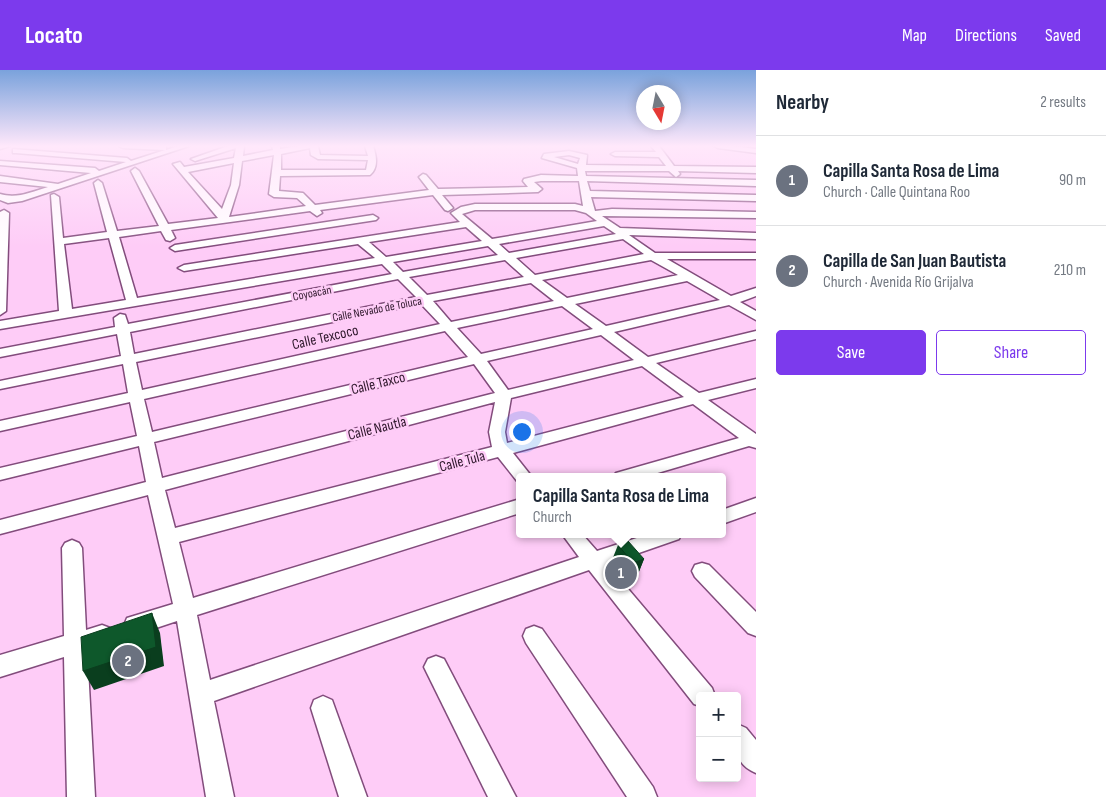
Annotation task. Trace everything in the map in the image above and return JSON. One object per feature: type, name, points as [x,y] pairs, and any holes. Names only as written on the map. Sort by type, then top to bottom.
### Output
[{"type":"street","points":[[9,180],[61,185]]},
{"type":"street","points":[[0,197],[13,200],[77,180]]},
{"type":"street","points":[[142,180],[191,280]]},
{"type":"street","points":[[193,180],[223,219]]},
{"type":"street","points":[[223,219],[236,180]]},
{"type":"street","points":[[276,180],[274,194],[276,196],[302,196],[328,224],[386,260],[403,275],[478,359],[504,396],[495,436],[501,451],[520,473]]},
{"type":"street","points":[[426,180],[452,211],[505,257],[645,363],[755,441]]},
{"type":"street","points":[[59,242],[435,192],[538,189],[527,181],[532,180]]},
{"type":"street","points":[[582,180],[591,212],[605,223],[687,277],[756,316]]},
{"type":"street","points":[[628,180],[756,183]]},
{"type":"street","points":[[681,181],[708,213],[737,255]]},
{"type":"street","points":[[98,183],[112,236],[125,305],[122,329],[155,485],[185,608],[220,797]]},
{"type":"street","points":[[585,194],[756,198]]},
{"type":"street","points":[[54,197],[66,314]]},
{"type":"street","points":[[452,211],[475,207],[575,207],[591,212],[756,215]]},
{"type":"street","points":[[0,311],[4,213]]},
{"type":"street","points":[[175,248],[373,218]]},
{"type":"street","points":[[549,221],[584,243]]},
{"type":"street","points":[[191,280],[386,260],[605,223]]},
{"type":"street","points":[[0,325],[125,305],[191,280],[353,241],[466,224]]},
{"type":"street","name":"Coyoacán","points":[[0,353],[403,275],[584,243],[620,234],[756,236]]},
{"type":"street","name":"Calle Nevado de Toluca","points":[[0,385],[426,299],[653,256],[756,256]]},
{"type":"street","name":"Calle Texcoco","points":[[0,426],[449,326],[687,277]]},
{"type":"street","name":"Calle Taxco","points":[[0,474],[478,359],[730,301],[756,292]]},
{"type":"street","name":"Calle Nautla","points":[[0,526],[504,396],[756,335]]},
{"type":"street","name":"Calle Tula","points":[[167,538],[756,383]]},
{"type":"street","points":[[637,473],[755,441]]},
{"type":"street","points":[[726,516],[756,505]]},
{"type":"street","points":[[0,666],[516,507]]},
{"type":"street","points":[[574,538],[700,692]]},
{"type":"street","points":[[200,694],[661,538]]},
{"type":"street","points":[[72,548],[81,797]]},
{"type":"street","points":[[702,572],[756,626]]},
{"type":"street","points":[[534,636],[642,797]]},
{"type":"street","points":[[436,667],[502,797]]},
{"type":"street","points":[[323,708],[353,797]]},
{"type":"street","points":[[741,742],[756,760]]},
{"type":"building","points":[[628,541],[644,559],[633,563],[618,545]]},
{"type":"building","points":[[152,613],[156,647],[83,671],[81,637]]},
{"type":"place","name":"Capilla Santa Rosa de Lima","points":[[621,573]]},
{"type":"place","name":"Capilla de San Juan Bautista","points":[[128,661]]}]
